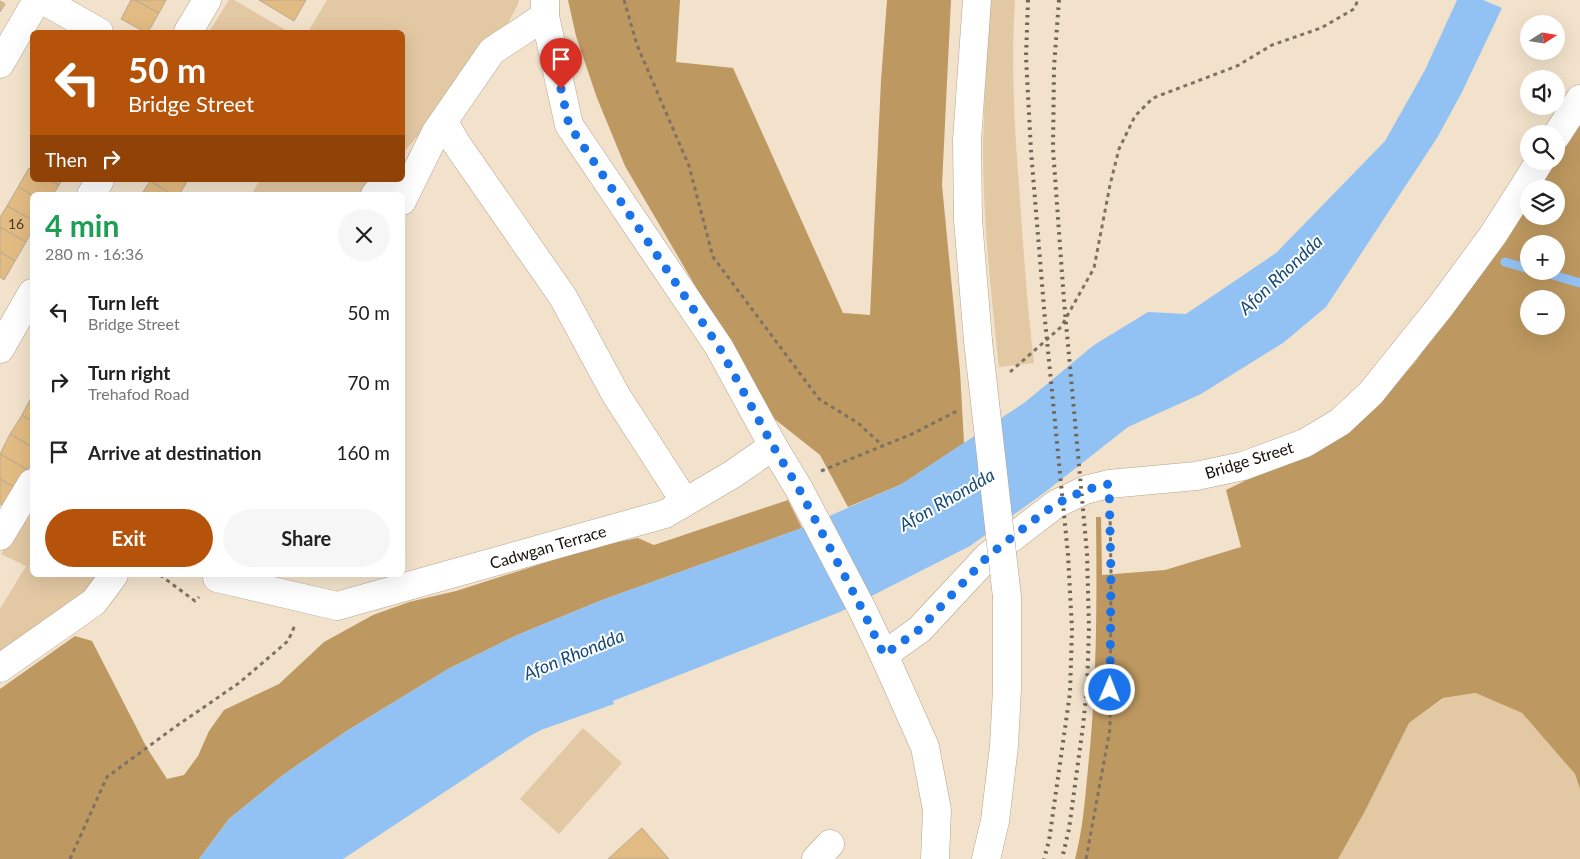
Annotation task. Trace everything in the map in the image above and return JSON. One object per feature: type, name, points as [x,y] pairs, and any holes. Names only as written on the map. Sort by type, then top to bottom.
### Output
[{"type":"street","points":[[0,64],[37,0]]},
{"type":"street","points":[[43,0],[96,30]]},
{"type":"street","points":[[189,30],[207,0]]},
{"type":"street","points":[[977,0],[967,140],[968,220],[978,341],[1007,597],[1007,689],[1004,746],[995,821],[986,859]]},
{"type":"street","points":[[405,195],[436,132],[492,51],[545,8],[569,125],[719,347],[773,446],[797,485],[884,655],[926,747],[937,810],[935,859]]},
{"type":"street","points":[[1563,125],[1580,99]]},
{"type":"street","points":[[405,160],[432,128],[444,122]]},
{"type":"street","points":[[444,122],[456,143],[563,297],[616,395],[684,502]]},
{"type":"street","name":"Bridge Street","points":[[884,655],[920,629],[988,556],[1056,504],[1085,490],[1109,484],[1196,476],[1243,466],[1305,443],[1340,422],[1371,393],[1440,307],[1493,236],[1534,170]]},
{"type":"street","points":[[378,192],[386,182]]},
{"type":"street","points":[[0,349],[30,296]]},
{"type":"street","name":"Cadwgan Terrace","points":[[218,577],[337,606],[665,514],[733,474],[773,446]]},
{"type":"street","points":[[0,536],[30,486]]},
{"type":"street","points":[[0,668],[94,602],[113,577]]},
{"type":"path","points":[[624,0],[637,46],[689,166],[713,257],[819,399],[858,423],[884,446]]},
{"type":"path","points":[[1006,376],[1061,327],[1094,268],[1119,149],[1135,116],[1152,98],[1237,66],[1272,45],[1321,28],[1354,9],[1358,0]]},
{"type":"path","points":[[797,485],[912,434],[962,408]]},
{"type":"path","points":[[1086,859],[1110,729],[1111,574],[1109,484]]},
{"type":"path","points":[[163,577],[195,601]]},
{"type":"path","points":[[70,859],[108,777],[175,727],[239,683],[288,641],[308,599]]},
{"type":"shaded area","points":[[229,0],[234,0],[286,30],[210,30]]},
{"type":"shaded area","points":[[327,0],[519,0],[503,33],[405,151],[405,30],[309,30]]},
{"type":"shaded area","points":[[568,0],[680,0],[676,62],[733,68],[843,313],[870,315],[881,81],[887,0],[951,0],[942,185],[960,371],[964,443],[902,484],[848,507],[820,455],[772,417],[625,166],[597,98],[576,36]]},
{"type":"shaded area","points":[[990,0],[1015,0],[1013,46],[1014,116],[1025,274],[1034,363],[999,367],[988,258],[983,175],[984,111]]},
{"type":"shaded area","points":[[1580,114],[1580,789],[1575,774],[1522,713],[1476,693],[1443,698],[1409,723],[1364,813],[1338,859],[1075,859],[1083,814],[1095,674],[1096,517],[1101,517],[1102,575],[1165,570],[1241,547],[1226,490],[1275,466],[1380,401],[1416,361],[1520,204],[1520,225],[1565,225],[1565,180],[1536,180],[1542,170],[1565,170],[1565,136]]},
{"type":"shaded area","points":[[259,182],[377,182],[368,192],[253,192]]},
{"type":"shaded area","points":[[788,500],[802,528],[602,600],[515,636],[448,669],[345,732],[283,775],[229,819],[199,859],[0,859],[0,689],[75,636],[92,641],[147,748],[167,779],[184,775],[198,756],[209,731],[224,710],[279,684],[324,642],[373,615],[409,602],[456,591],[597,546],[638,538],[654,545]]},
{"type":"shaded area","points":[[30,504],[30,577],[102,577],[86,596],[0,658],[0,609],[26,566],[1,554]]},
{"type":"shaded area","points":[[1477,693],[1522,713],[1575,774],[1580,789],[1580,859],[1338,859],[1364,813],[1409,723],[1444,698]]},
{"type":"shaded area","points":[[583,728],[622,763],[559,834],[520,799]]},
{"type":"water","name":"Afon Rhondda","points":[[1457,0],[1483,0],[1502,8],[1462,92],[1437,138],[1326,307],[1283,343],[1201,394],[1128,427],[1044,493],[970,546],[840,612],[613,701],[614,704],[541,730],[343,859],[199,859],[229,819],[283,775],[345,732],[448,669],[515,636],[602,600],[802,528],[902,484],[1024,403],[1094,345],[1148,312],[1186,314],[1276,253],[1385,141],[1425,70]]},
{"type":"building","points":[[131,0],[135,0],[159,13],[149,30],[141,30],[121,19]]},
{"type":"building","points":[[135,0],[166,0],[159,13]]},
{"type":"building","points":[[259,0],[306,0],[294,21]]},
{"type":"building","points":[[0,1],[5,4],[0,12]]},
{"type":"building","points":[[29,168],[30,182],[54,182],[59,185],[55,192],[30,192],[30,194],[18,187]]},
{"type":"building","points":[[149,182],[152,182],[168,192],[143,192]]},
{"type":"building","points":[[152,182],[187,182],[181,192],[168,192]]},
{"type":"building","points":[[18,187],[30,194],[30,219],[7,206]]},
{"type":"building","points":[[7,206],[30,219],[30,235],[26,242],[0,227],[0,217]]},
{"type":"building","points":[[0,227],[26,242],[15,261],[0,252]]},
{"type":"building","points":[[0,252],[15,261],[4,280],[0,277]]},
{"type":"building","points":[[30,400],[30,420],[22,415]]},
{"type":"building","points":[[22,415],[30,420],[30,446],[10,434]]},
{"type":"building","points":[[10,434],[30,446],[30,466],[28,470],[0,454]]},
{"type":"building","points":[[0,454],[28,470],[18,489],[0,479]]},
{"type":"building","points":[[0,479],[18,489],[6,508],[0,504]]},
{"type":"building","points":[[642,828],[669,859],[608,859]]},
{"type":"waterway","points":[[1505,262],[1520,266]]},
{"type":"waterway","points":[[1565,279],[1580,283]]},
{"type":"railway","points":[[1028,0],[1026,57],[1031,151],[1068,555],[1072,629],[1070,693],[1049,841],[1044,859]]},
{"type":"railway","points":[[1059,0],[1054,67],[1053,149],[1064,301],[1087,553],[1089,628],[1087,688],[1083,726],[1069,829],[1062,859]]},
{"type":"route","points":[[561,89],[569,125],[719,347],[773,446],[799,489],[884,655],[920,629],[988,556],[1034,520],[1056,504],[1085,490],[1109,484],[1111,574],[1110,690]]}]
